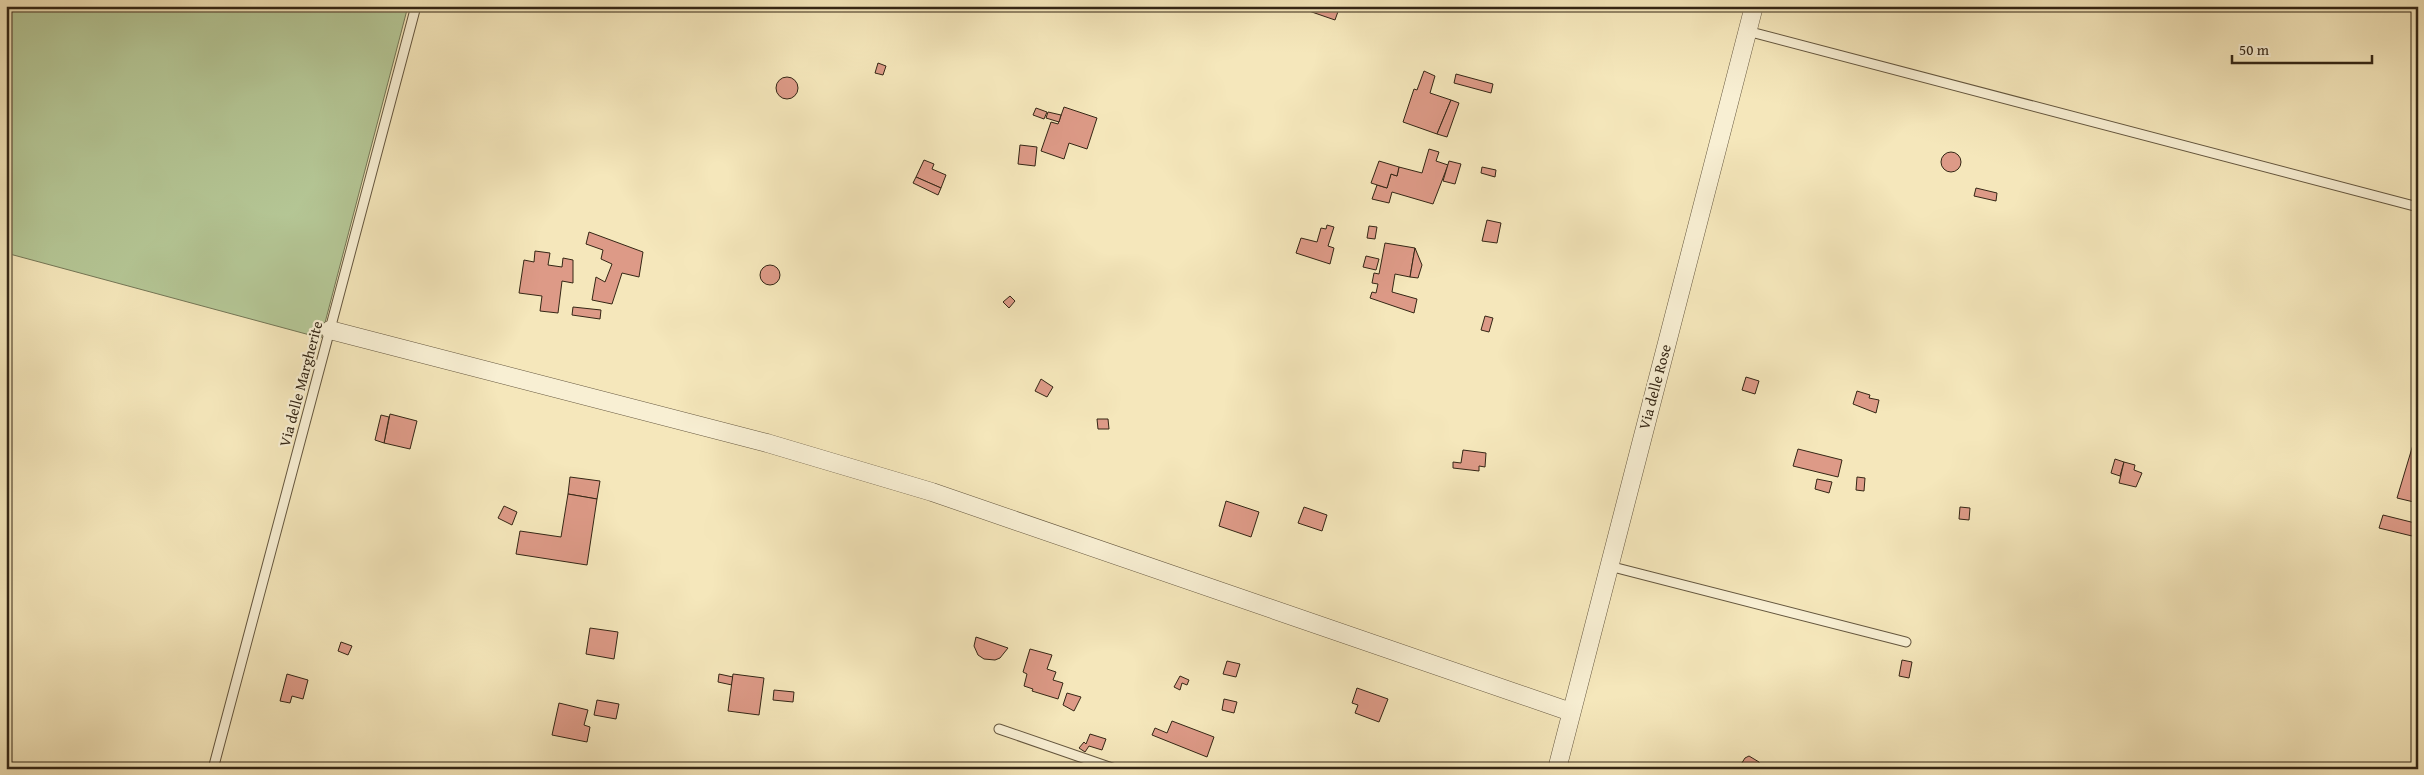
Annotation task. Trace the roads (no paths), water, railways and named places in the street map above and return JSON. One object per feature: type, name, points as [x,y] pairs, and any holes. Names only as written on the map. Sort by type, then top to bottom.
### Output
[{"type":"street","name":"Via delle Rose","points":[[1557,769],[1754,6]]},
{"type":"street","points":[[330,330],[767,443],[932,492],[1572,712]]},
{"type":"lane","name":"Via delle Margherite","points":[[213,769],[416,6]]},
{"type":"lane","points":[[1748,31],[2418,207]]},
{"type":"lane","points":[[1609,566],[1906,642]]},
{"type":"lane","points":[[999,729],[1115,769]]}]
